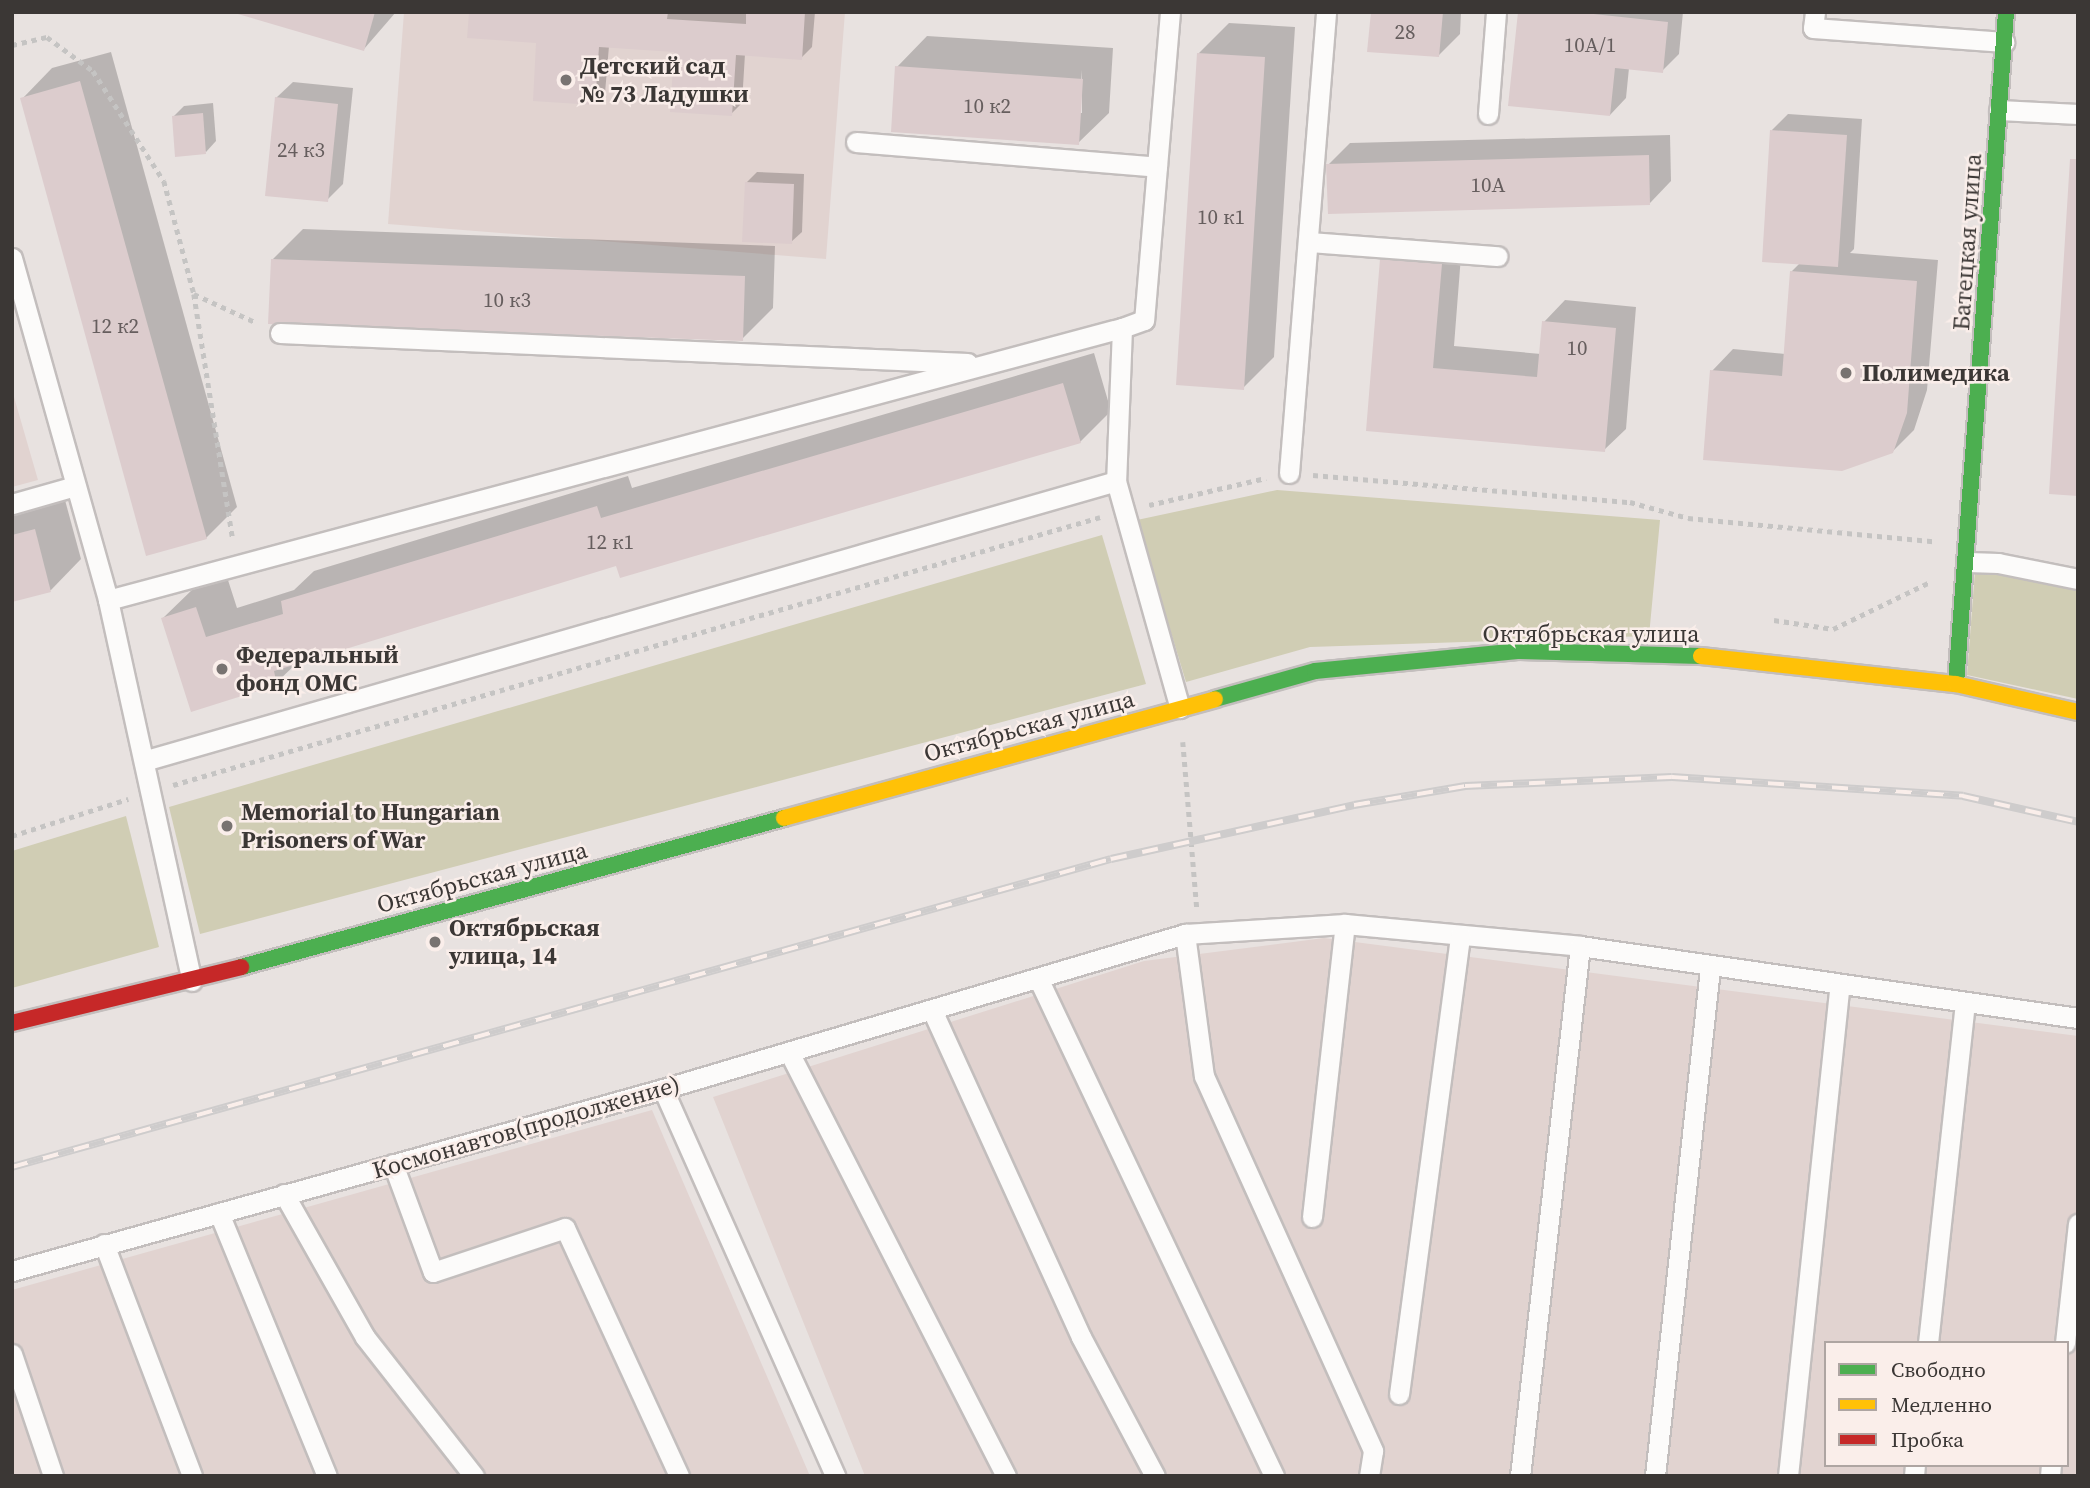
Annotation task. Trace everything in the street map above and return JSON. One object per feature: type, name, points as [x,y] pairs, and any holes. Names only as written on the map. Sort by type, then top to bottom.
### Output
[{"type":"main road","name":"Батецкая улица","points":[[1956,684],[1968,562],[2006,12]]},
{"type":"main road","name":"Октябрьская улица","points":[[12,1023],[192,981],[1315,671],[1520,652],[1702,656],[1956,684],[2078,712]]},
{"type":"lane","points":[[108,600],[1144,320],[1170,12]]},
{"type":"lane","points":[[1289,473],[1326,12]]},
{"type":"lane","points":[[1488,114],[1496,12]]},
{"type":"lane","points":[[1815,12],[1813,28],[2004,43]]},
{"type":"lane","points":[[1999,110],[2078,114]]},
{"type":"lane","points":[[856,142],[1157,167]]},
{"type":"lane","points":[[1309,242],[1497,256]]},
{"type":"lane","points":[[12,258],[108,600],[147,760],[192,981]]},
{"type":"lane","points":[[1122,328],[1116,481],[1180,708]]},
{"type":"lane","points":[[281,333],[985,363]]},
{"type":"lane","points":[[147,760],[1116,481]]},
{"type":"lane","points":[[12,504],[75,486]]},
{"type":"lane","points":[[1968,562],[1998,563],[2078,579]]},
{"type":"lane","points":[[1312,1217],[1345,924]]},
{"type":"lane","name":"Космонавтов(продолжение)","points":[[12,1271],[663,1089],[1192,934],[1345,924],[1580,946],[1710,968],[2078,1018]]},
{"type":"lane","points":[[1192,934],[1204,1076],[1373,1451],[1369,1476]]},
{"type":"lane","points":[[1399,1394],[1460,935]]},
{"type":"lane","points":[[1520,1476],[1580,946]]},
{"type":"lane","points":[[1655,1476],[1710,968]]},
{"type":"lane","points":[[1038,978],[1274,1476]]},
{"type":"lane","points":[[1788,1476],[1839,986]]},
{"type":"lane","points":[[1928,1341],[1965,1004]]},
{"type":"lane","points":[[932,1010],[1081,1337],[1155,1476]]},
{"type":"lane","points":[[789,1052],[1006,1476]]},
{"type":"lane","points":[[663,1089],[835,1476]]},
{"type":"lane","points":[[393,1164],[433,1272],[565,1228],[679,1476]]},
{"type":"lane","points":[[284,1194],[365,1337],[474,1476]]},
{"type":"lane","points":[[219,1213],[327,1476]]},
{"type":"lane","points":[[2065,1341],[2078,1224]]},
{"type":"lane","points":[[104,1244],[192,1476]]},
{"type":"lane","points":[[12,1354],[53,1476]]},
{"type":"path","points":[[12,45],[47,37],[93,71],[164,181],[194,294],[237,565]]},
{"type":"path","points":[[194,294],[281,333]]},
{"type":"path","points":[[12,836],[153,791],[1123,510],[1289,473],[1630,502],[1688,518],[1928,541],[1928,552]]},
{"type":"path","points":[[1774,620],[1833,629],[1928,584],[1928,573]]},
{"type":"path","points":[[1180,708],[1192,934]]},
{"type":"shaded area","points":[[404,12],[845,12],[826,259],[388,224]]},
{"type":"shaded area","points":[[12,390],[38,480],[12,487]]},
{"type":"shaded area","points":[[1277,490],[1660,520],[1649,636],[1310,647],[1186,682],[1137,520]]},
{"type":"shaded area","points":[[1102,535],[1146,684],[200,934],[169,807]]},
{"type":"shaded area","points":[[1975,571],[2078,589],[2078,699],[1967,675]]},
{"type":"shaded area","points":[[126,816],[159,947],[12,988],[12,851]]},
{"type":"shaded area","points":[[1324,938],[2078,1036],[2078,1476],[865,1476],[713,1097],[1144,961]]},
{"type":"shaded area","points":[[652,1110],[810,1476],[12,1476],[12,1290]]},
{"type":"building","points":[[231,12],[375,12],[364,51]]},
{"type":"building","name":"Детский сад № 73 Ладушки","points":[[469,12],[668,12],[667,19],[746,24],[746,12],[805,12],[802,60],[736,55],[732,116],[670,112],[674,52],[599,47],[595,105],[533,101],[536,43],[467,38]]},
{"type":"building","points":[[1371,12],[1443,12],[1439,57],[1367,52]]},
{"type":"building","points":[[1518,12],[1575,12],[1668,22],[1663,73],[1615,68],[1610,116],[1508,106]]},
{"type":"building","points":[[1197,53],[1265,57],[1244,390],[1176,385]]},
{"type":"building","points":[[895,66],[1083,79],[1079,145],[891,132]]},
{"type":"building","points":[[80,81],[207,539],[146,556],[20,98]]},
{"type":"building","points":[[275,97],[338,104],[328,202],[265,196]]},
{"type":"building","points":[[203,113],[206,154],[175,157],[172,116]]},
{"type":"building","points":[[1770,130],[1847,135],[1838,267],[1762,262]]},
{"type":"building","points":[[1649,155],[1650,205],[1328,214],[1326,164]]},
{"type":"building","points":[[2070,159],[2078,159],[2078,496],[2049,494]]},
{"type":"building","points":[[745,182],[794,184],[792,244],[742,242]]},
{"type":"building","points":[[271,259],[745,276],[743,341],[268,324]]},
{"type":"building","points":[[1380,259],[1442,264],[1433,368],[1537,377],[1542,321],[1616,328],[1605,452],[1366,431]]},
{"type":"building","name":"Полимедика","points":[[1790,271],[1917,281],[1907,413],[1893,453],[1842,471],[1703,460],[1710,370],[1782,376]]},
{"type":"building","points":[[1063,383],[1081,443],[620,578],[616,566],[274,671],[277,685],[191,712],[161,618],[196,607],[206,637],[283,614],[281,601],[597,506],[601,518]]},
{"type":"building","points":[[35,529],[51,592],[12,602],[12,535]]},
{"type":"railway","points":[[12,1167],[1111,859],[1354,805],[1465,786],[1672,777],[1963,796],[2078,822]]},
{"type":"traffic: fast","points":[[1956,684],[2006,12]]},
{"type":"traffic: fast","points":[[1215,699],[1315,671],[1520,651],[1701,656]]},
{"type":"traffic: fast","points":[[241,967],[784,818]]},
{"type":"traffic: slow","points":[[1701,656],[1956,684],[2078,712]]},
{"type":"traffic: slow","points":[[784,818],[1215,699]]},
{"type":"traffic: jam","points":[[12,1023],[241,967]]},
{"type":"place","name":"Детский сад № 73 Ладушки","points":[[566,80]]},
{"type":"place","name":"Полимедика","points":[[1846,373]]},
{"type":"place","name":"Федеральный фонд ОМС","points":[[222,669]]},
{"type":"place","name":"Memorial to Hungarian Prisoners of War","points":[[227,826]]},
{"type":"place","name":"Октябрьская улица, 14","points":[[435,942]]}]
